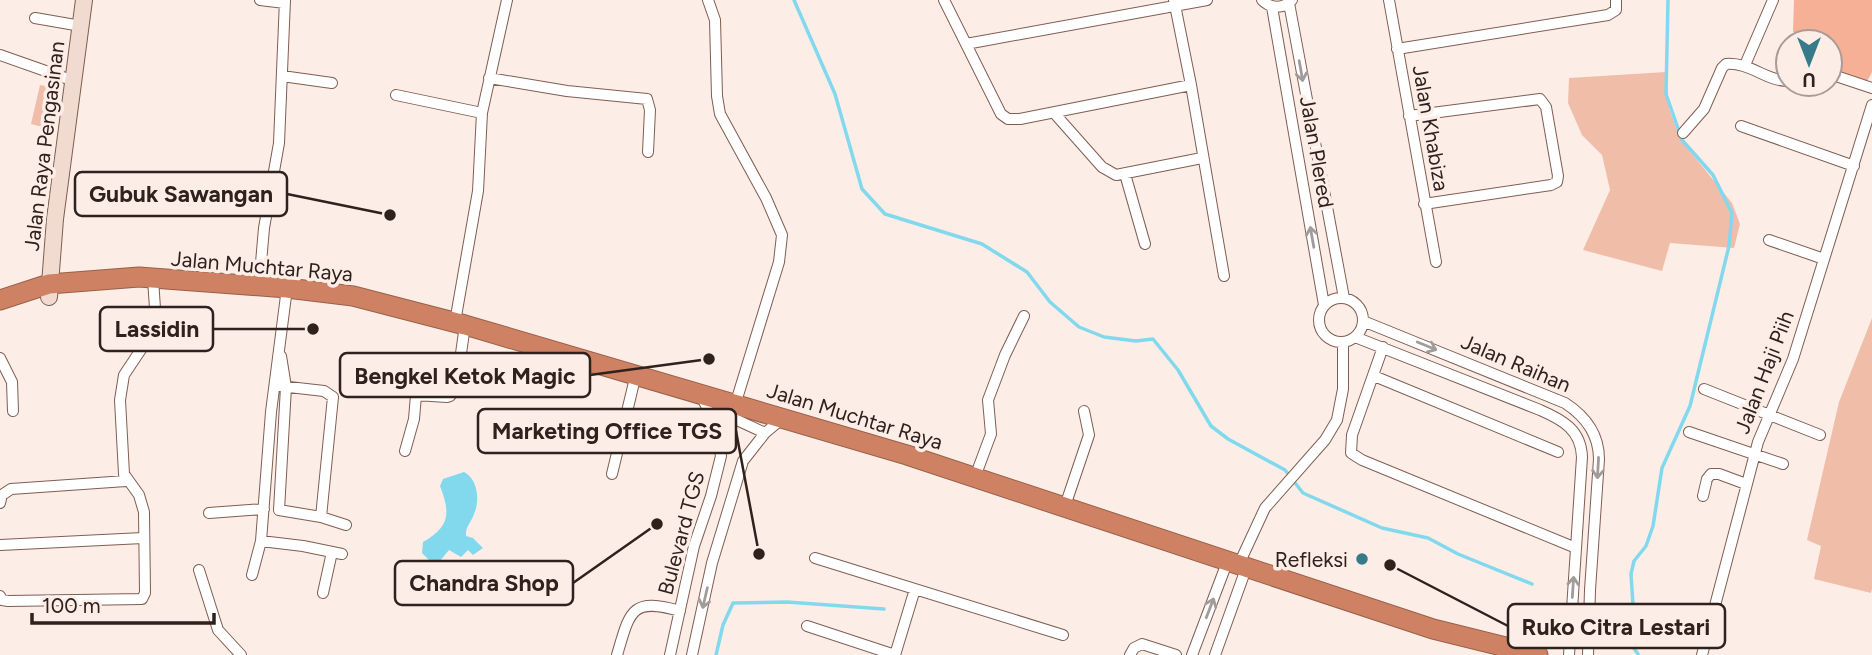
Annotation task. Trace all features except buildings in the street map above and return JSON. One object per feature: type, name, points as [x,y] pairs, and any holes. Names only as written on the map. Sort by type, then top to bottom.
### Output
[{"type":"highway","name":"Jalan Muchtar Raya","points":[[0,300],[118,278],[287,288],[353,296],[460,323],[636,374],[975,477],[1433,629],[1483,649],[1538,655]]},
{"type":"highway","name":"Jalan Muchtar Raya","points":[[0,312],[49,291]]},
{"type":"main road","name":"Jalan Raya Pengasinan","points":[[49,291],[55,219],[84,0]]},
{"type":"street","points":[[259,286],[264,228],[277,157],[285,2],[260,0]]},
{"type":"street","points":[[405,451],[414,419],[416,395],[450,396],[456,389],[460,323],[478,191],[482,113],[506,0]]},
{"type":"street","points":[[708,0],[715,20],[720,114],[766,198],[782,235],[779,262],[735,404]]},
{"type":"street","points":[[944,0],[1004,117],[1015,120],[1055,114],[1191,85]]},
{"type":"street","points":[[966,44],[1174,3],[1207,0]]},
{"type":"street","points":[[1262,0],[1272,7],[1281,7],[1291,2],[1315,153],[1344,298]]},
{"type":"street","name":"Jalan Khabiza","points":[[1388,0],[1436,262]]},
{"type":"street","points":[[1397,49],[1608,15],[1616,10],[1616,0]]},
{"type":"street","points":[[1745,65],[1773,0]]},
{"type":"street","points":[[1174,3],[1224,276]]},
{"type":"street","name":"Jalan Plered","points":[[1272,7],[1324,305]]},
{"type":"street","points":[[35,18],[81,26]]},
{"type":"street","points":[[0,55],[74,81]]},
{"type":"street","points":[[1684,132],[1703,110],[1721,68],[1730,64],[1745,65],[1774,79]]},
{"type":"street","points":[[282,76],[331,83]]},
{"type":"street","points":[[489,78],[567,91],[647,99],[650,110],[648,152]]},
{"type":"street","points":[[1844,79],[1872,88]]},
{"type":"street","points":[[396,95],[482,113]]},
{"type":"street","points":[[1409,116],[1541,99],[1546,107],[1558,176],[1555,184],[1424,204]]},
{"type":"street","name":"Jalan Haji Piih","points":[[1702,655],[1754,455],[1793,359],[1871,109]]},
{"type":"street","points":[[1055,114],[1102,167],[1116,175],[1202,158]]},
{"type":"street","points":[[1741,126],[1854,166]]},
{"type":"street","points":[[1298,157],[1315,153]]},
{"type":"street","points":[[1125,174],[1145,244]]},
{"type":"street","points":[[1769,240],[1824,259]]},
{"type":"street","points":[[0,596],[2,600],[8,601],[142,599],[145,593],[144,512],[139,495],[126,481],[124,474],[120,400],[124,375],[156,323],[150,279]]},
{"type":"street","points":[[252,575],[261,541],[274,386],[287,288]]},
{"type":"street","points":[[1344,298],[1358,306],[1363,321],[1361,330],[1355,337],[1343,342],[1334,341],[1320,330],[1319,312],[1324,305],[1330,300],[1344,298]]},
{"type":"street","points":[[975,477],[991,434],[988,400],[1024,316]]},
{"type":"street","name":"Jalan Raihan","points":[[1363,321],[1573,409],[1590,427],[1599,449],[1588,655]]},
{"type":"street","name":"Jalan Raihan","points":[[1355,337],[1516,400],[1566,423],[1576,433],[1582,457],[1569,655]]},
{"type":"street","points":[[1192,655],[1265,508],[1325,440],[1337,421],[1343,389],[1343,342]]},
{"type":"street","points":[[1383,347],[1350,443],[1349,449],[1355,456],[1576,548]]},
{"type":"street","points":[[279,355],[283,358],[286,387],[279,510],[321,517],[346,525]]},
{"type":"street","points":[[0,358],[12,382],[13,411]]},
{"type":"street","points":[[612,474],[636,374]]},
{"type":"street","points":[[1374,376],[1559,452]]},
{"type":"street","points":[[274,386],[324,391],[333,397],[321,517]]},
{"type":"street","points":[[1516,400],[1521,386]]},
{"type":"street","points":[[1704,389],[1820,435]]},
{"type":"street","name":"Bulevard TGS","points":[[670,655],[691,559],[721,456],[714,421],[699,394]]},
{"type":"street","points":[[1065,506],[1089,435],[1084,411]]},
{"type":"street","name":"Bulevard TGS","points":[[692,655],[712,563],[743,461],[765,433],[783,418]]},
{"type":"street","points":[[714,421],[737,421],[765,433]]},
{"type":"street","points":[[1689,432],[1783,464]]},
{"type":"street","points":[[721,456],[743,461]]},
{"type":"street","points":[[1703,496],[1711,474],[1720,474],[1746,484]]},
{"type":"street","points":[[0,503],[2,495],[11,489],[126,481]]},
{"type":"street","points":[[209,513],[264,509]]},
{"type":"street","points":[[1579,509],[1595,511]]},
{"type":"street","points":[[706,512],[724,520]]},
{"type":"street","points":[[0,545],[143,538]]},
{"type":"street","points":[[261,541],[337,553],[323,593]]},
{"type":"street","points":[[815,558],[1063,635]]},
{"type":"street","points":[[691,559],[712,563]]},
{"type":"street","points":[[1215,655],[1238,563]]},
{"type":"street","points":[[199,570],[218,629],[241,655]]},
{"type":"street","points":[[807,625],[895,655],[915,589]]},
{"type":"street","points":[[617,655],[629,620],[640,606],[659,605],[680,611]]},
{"type":"street","points":[[1130,655],[1134,648],[1142,644],[1177,655]]},
{"type":"shaded area","points":[[1794,0],[1872,0],[1872,72],[1862,91],[1844,83],[1844,28],[1793,28]]},
{"type":"shaded area","points":[[1666,72],[1669,108],[1680,139],[1732,203],[1740,224],[1734,248],[1670,243],[1662,271],[1583,250],[1610,190],[1602,155],[1582,135],[1568,103],[1569,78]]},
{"type":"shaded area","points":[[40,85],[59,89],[51,129],[31,124]]},
{"type":"shaded area","points":[[1872,318],[1871,593],[1814,579],[1821,546],[1807,540],[1839,402]]},
{"type":"water","points":[[464,472],[475,485],[477,497],[476,509],[467,527],[466,536],[473,538],[483,548],[473,555],[468,550],[461,557],[449,550],[439,562],[430,561],[422,553],[423,542],[439,530],[446,518],[446,503],[440,486],[443,479]]},
{"type":"waterway","points":[[794,0],[835,94],[862,189],[885,214],[982,244],[1027,272],[1050,302],[1079,327],[1104,337],[1136,341],[1153,339],[1178,370],[1211,426],[1228,439],[1285,470],[1303,493],[1382,528],[1428,538],[1458,554],[1532,584]]},
{"type":"waterway","points":[[1638,654],[1630,643],[1633,605],[1631,574],[1634,561],[1646,546],[1653,526],[1662,468],[1690,406],[1729,246],[1732,213],[1713,175],[1682,140],[1666,94],[1668,0]]},
{"type":"waterway","points":[[716,655],[723,625],[733,603],[787,602],[884,609]]},
{"type":"place","name":"Gubuk Sawangan","points":[[390,215]]},
{"type":"place","name":"Lassidin","points":[[313,329]]},
{"type":"place","name":"Bengkel Ketok Magic","points":[[709,359]]},
{"type":"place","name":"Chandra Shop","points":[[657,524]]},
{"type":"place","name":"Marketing Office TGS","points":[[759,554]]},
{"type":"place","name":"Refleksi","points":[[1362,559]]},
{"type":"place","name":"Ruko Citra Lestari","points":[[1390,565]]}]
